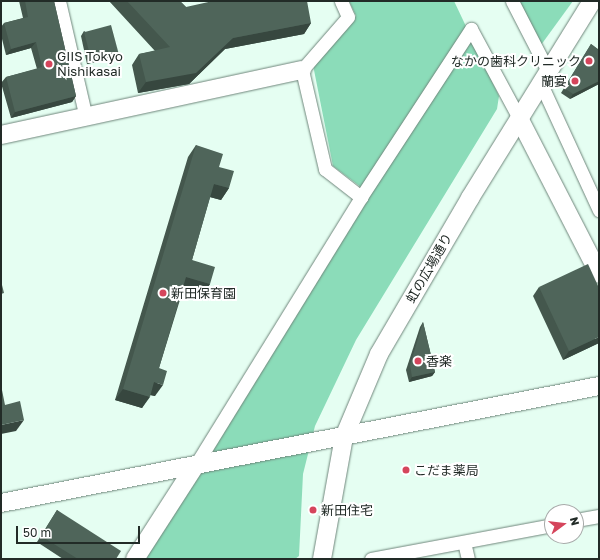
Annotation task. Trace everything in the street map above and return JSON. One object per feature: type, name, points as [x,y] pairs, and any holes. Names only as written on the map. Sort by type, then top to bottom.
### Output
[{"type":"street","points":[[59,1],[86,118]]},
{"type":"street","points":[[1,135],[86,118],[302,70],[348,17],[340,1]]},
{"type":"street","points":[[512,1],[545,77],[599,210]]},
{"type":"street","name":"虹の広場通り","points":[[322,559],[344,437],[379,354],[592,1]]},
{"type":"street","points":[[135,559],[195,466],[361,197],[471,29],[520,120],[599,274]]},
{"type":"street","points":[[302,70],[325,169],[361,197]]},
{"type":"street","points":[[1,503],[599,386]]},
{"type":"street","points":[[584,519],[599,516]]},
{"type":"street","points":[[371,559],[544,527]]},
{"type":"street","points":[[464,542],[468,559]]},
{"type":"green space","points":[[349,1],[454,1],[499,96],[497,109],[356,340],[315,426],[303,474],[299,556],[295,559],[142,559],[366,191],[333,166],[313,65],[356,16]]},
{"type":"green space","points":[[512,1],[573,1],[541,45]]},
{"type":"building","name":"GIIS Tokyo Nishikasai","points":[[25,1],[54,1],[76,96],[15,112],[6,77],[42,67],[36,42],[11,49],[4,23],[28,17]]},
{"type":"building","points":[[127,1],[180,1],[186,7],[213,1],[307,1],[311,23],[233,38],[196,73],[146,82],[139,54],[170,47]]},
{"type":"building","points":[[111,25],[118,52],[91,59],[84,32]]},
{"type":"building","points":[[591,44],[599,50],[599,81],[573,94],[564,88]]},
{"type":"building","points":[[196,145],[223,154],[219,167],[234,171],[229,188],[214,184],[192,260],[215,267],[210,284],[186,277],[159,368],[167,371],[163,385],[154,382],[150,397],[123,389]]},
{"type":"building","points":[[588,264],[599,288],[599,337],[569,351],[539,287]]},
{"type":"building","points":[[1,281],[4,293],[1,294]]},
{"type":"building","points":[[423,322],[435,372],[412,377],[410,365]]},
{"type":"building","points":[[1,385],[5,405],[20,401],[24,420],[1,425]]},
{"type":"building","points":[[57,510],[121,551],[116,559],[78,559],[41,536]]},
{"type":"place","name":"なかの歯科クリニック","points":[[589,61]]},
{"type":"place","name":"GIIS Tokyo Nishikasai","points":[[49,64]]},
{"type":"place","name":"蘭宴","points":[[575,81]]},
{"type":"place","name":"新田保育園","points":[[163,293]]},
{"type":"place","name":"香楽","points":[[418,361]]},
{"type":"place","name":"こだま薬局","points":[[406,470]]},
{"type":"place","name":"新田住宅","points":[[313,510]]}]
